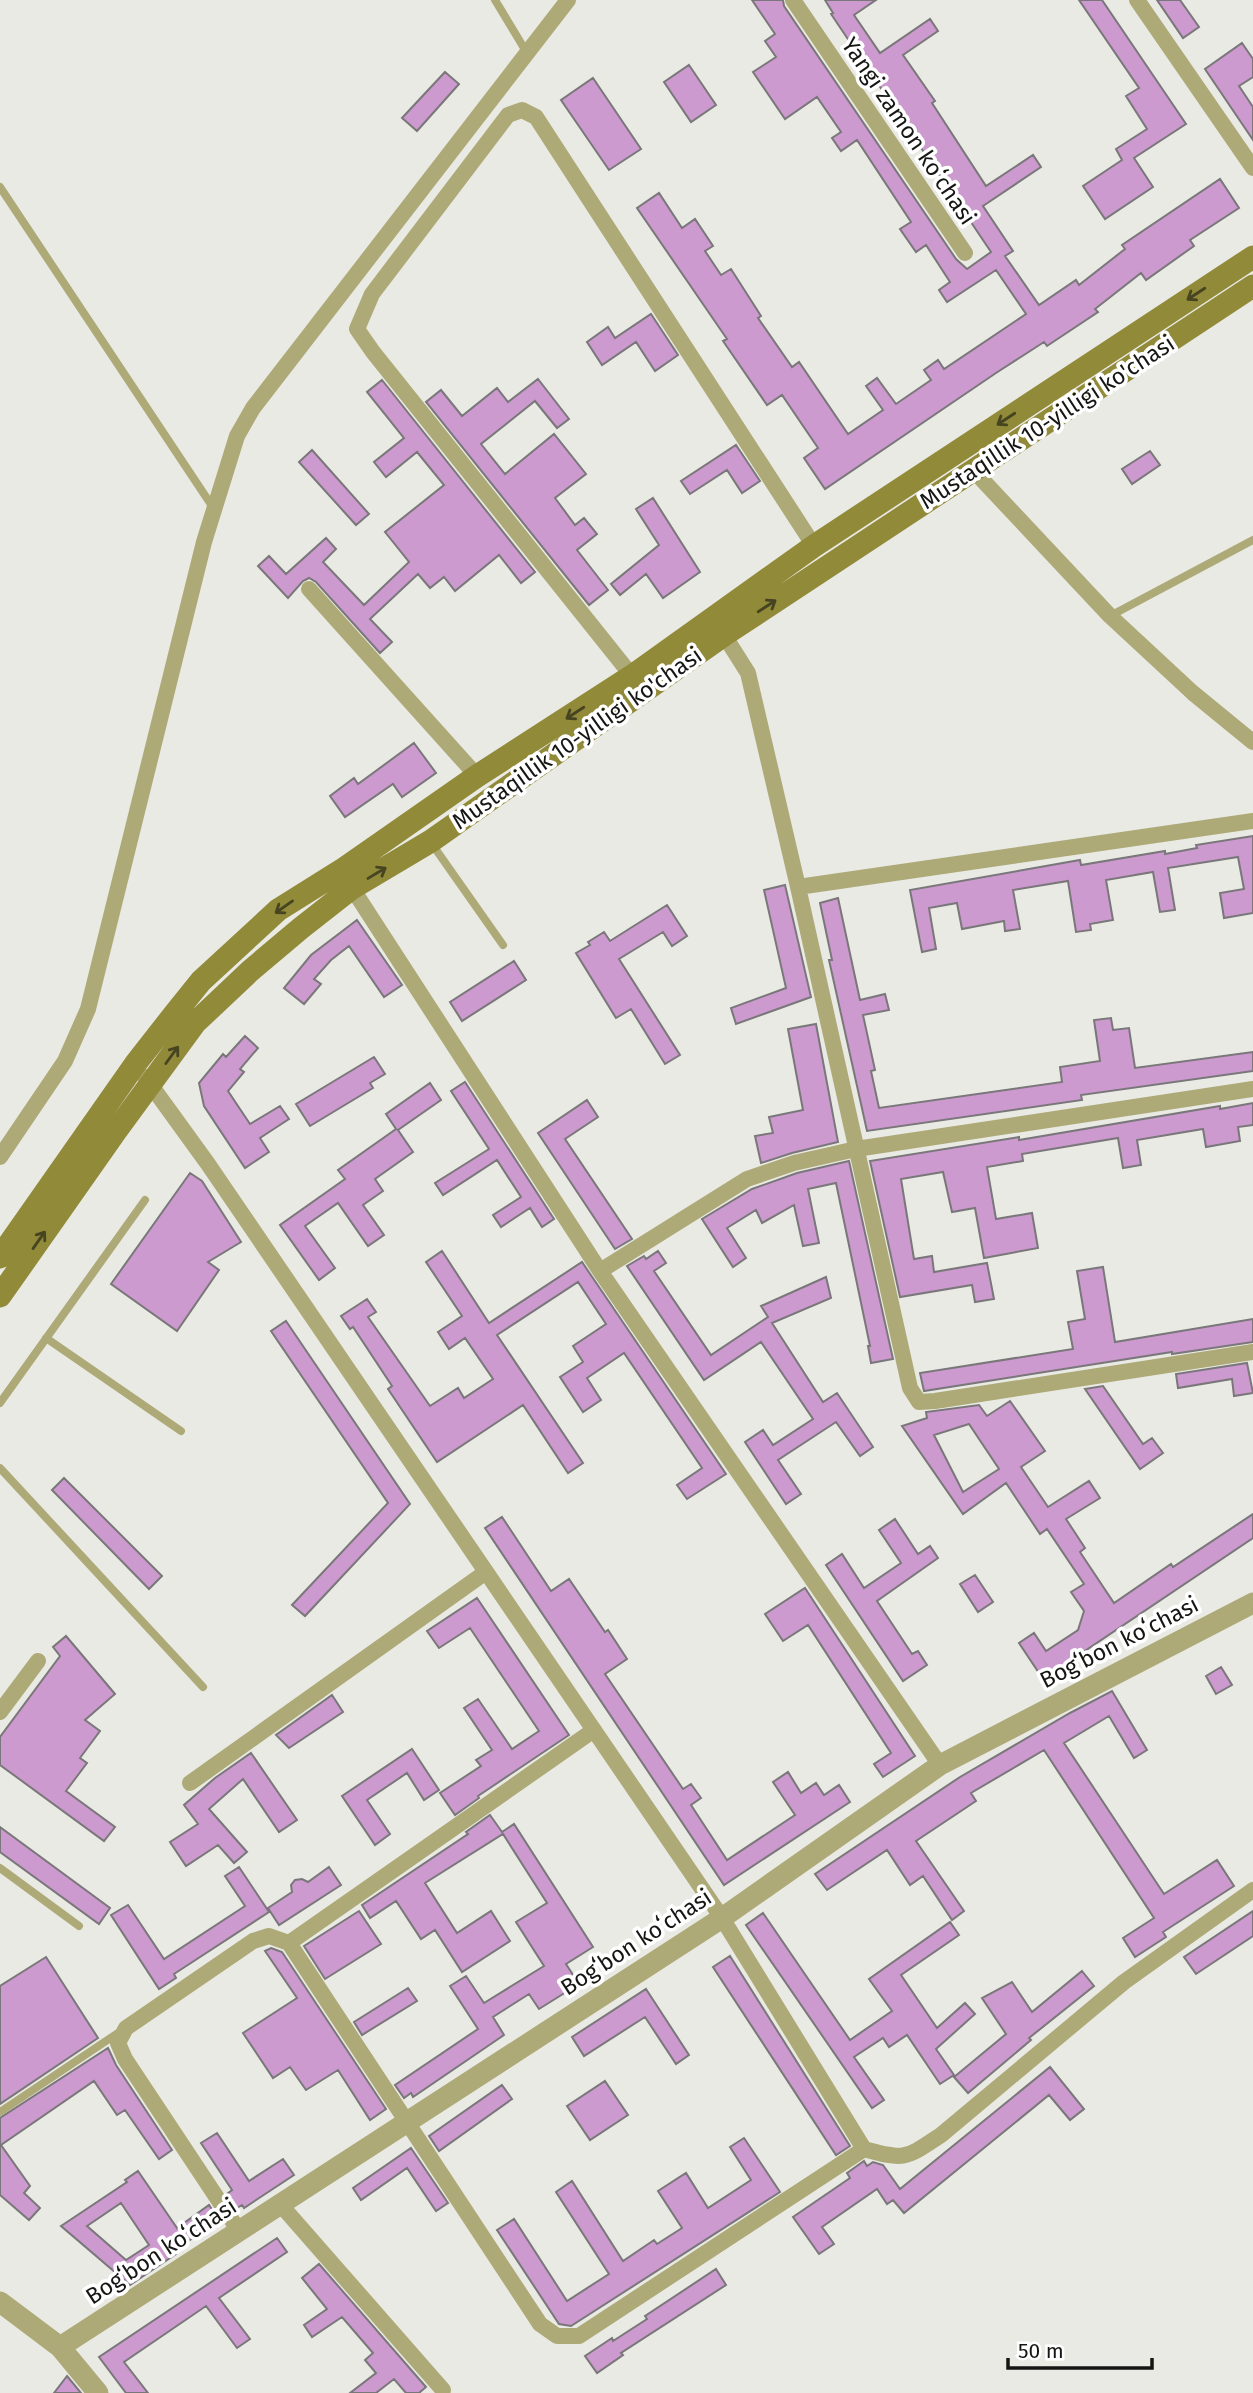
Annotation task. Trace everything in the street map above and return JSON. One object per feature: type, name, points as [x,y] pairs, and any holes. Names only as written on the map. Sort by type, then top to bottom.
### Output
[{"type":"main road","name":"Mustaqillik 10-yilligi ko'chasi","points":[[0,1257],[136,1063],[201,981],[278,909],[345,868],[477,776],[632,676],[814,546],[1253,257]]},
{"type":"main road","name":"Mustaqillik 10-yilligi ko'chasi","points":[[0,1296],[195,1023],[250,971],[352,888],[431,841],[724,635],[1253,286]]},
{"type":"street","points":[[0,1157],[65,1061],[88,1009],[214,509],[237,436],[253,408],[568,0]]},
{"type":"street","name":"Yangi zamon koʻchasi","points":[[793,0],[965,253]]},
{"type":"street","points":[[1137,0],[1253,169]]},
{"type":"street","points":[[632,676],[357,329],[372,294],[508,115],[522,110],[536,117],[814,546]]},
{"type":"street","points":[[974,471],[1110,616],[1193,693],[1253,742]]},
{"type":"street","points":[[309,589],[477,776]]},
{"type":"street","points":[[724,635],[748,673],[909,1388],[919,1402],[1253,1352]]},
{"type":"street","points":[[798,887],[1253,821]]},
{"type":"street","points":[[352,888],[600,1270],[940,1765]]},
{"type":"street","points":[[136,1063],[208,1164],[722,1918],[864,2149],[893,2158],[911,2154],[942,2135],[1125,1982],[1253,1890]]},
{"type":"street","points":[[600,1270],[747,1178],[794,1163],[856,1149],[1253,1089]]},
{"type":"street","points":[[190,1783],[486,1572]]},
{"type":"street","name":"Bogʻbon koʻchasi","points":[[61,2347],[722,1918],[940,1765],[1253,1603]]},
{"type":"street","points":[[0,1712],[38,1661]]},
{"type":"street","points":[[289,1943],[594,1730]]},
{"type":"street","points":[[239,2231],[125,2059],[118,2043],[127,2028],[253,1941],[269,1936],[289,1943],[540,2324],[557,2336],[579,2336],[864,2149]]},
{"type":"street","points":[[280,2204],[443,2389]]},
{"type":"street","points":[[0,2302],[61,2347],[99,2393]]},
{"type":"lane","points":[[495,0],[527,53]]},
{"type":"lane","points":[[0,187],[214,509]]},
{"type":"lane","points":[[1110,616],[1253,540]]},
{"type":"lane","points":[[431,841],[503,945]]},
{"type":"lane","points":[[0,1403],[145,1200]]},
{"type":"lane","points":[[46,1338],[181,1431]]},
{"type":"lane","points":[[0,1468],[203,1687]]},
{"type":"lane","points":[[0,1868],[79,1926]]},
{"type":"lane","points":[[0,2112],[127,2028]]},
{"type":"building","points":[[752,0],[783,0],[784,6],[956,259],[967,269],[991,252],[831,14],[833,13],[825,0],[876,0],[854,15],[880,53],[930,19],[938,31],[903,55],[935,101],[932,103],[986,186],[1033,155],[1041,167],[983,206],[1013,251],[1005,256],[1039,305],[1076,280],[1079,285],[1125,249],[1122,245],[1220,179],[1239,208],[1190,240],[1194,246],[1146,280],[1141,273],[1095,309],[1098,312],[1047,346],[1044,342],[996,373],[825,489],[804,458],[818,448],[782,395],[767,405],[723,341],[727,339],[637,208],[659,193],[682,228],[695,219],[713,246],[705,251],[721,275],[731,269],[761,316],[758,318],[792,367],[799,362],[848,434],[883,410],[866,386],[877,378],[896,404],[931,380],[924,370],[938,360],[944,369],[1026,314],[996,270],[947,302],[939,290],[950,282],[926,245],[916,252],[900,229],[911,222],[857,140],[841,151],[832,138],[841,132],[817,97],[785,119],[753,72],[776,57],[765,41],[775,34]]},
{"type":"building","points":[[1079,0],[1102,0],[1186,124],[1134,158],[1153,187],[1105,219],[1083,186],[1122,160],[1116,149],[1147,129],[1126,96],[1139,88]]},
{"type":"building","points":[[1157,0],[1180,0],[1199,27],[1183,38]]},
{"type":"building","points":[[1242,43],[1253,59],[1253,77],[1239,86],[1253,107],[1253,140],[1205,69]]},
{"type":"building","points":[[689,65],[716,105],[691,122],[664,82]]},
{"type":"building","points":[[445,72],[459,84],[417,131],[402,118]]},
{"type":"building","points":[[593,78],[641,149],[609,170],[561,100]]},
{"type":"building","points":[[651,314],[678,355],[655,371],[636,342],[602,365],[587,342],[608,327],[615,338]]},
{"type":"building","points":[[538,379],[569,419],[557,428],[535,401],[481,444],[505,474],[554,434],[586,474],[555,498],[575,525],[584,518],[597,534],[577,550],[608,590],[589,605],[426,402],[441,390],[462,416],[497,388],[508,402]]},
{"type":"building","points":[[382,380],[535,572],[521,583],[499,555],[455,591],[444,577],[430,588],[418,574],[370,619],[392,642],[380,653],[316,582],[309,578],[303,581],[288,598],[258,566],[269,556],[286,574],[326,538],[336,549],[323,562],[364,605],[409,562],[385,532],[444,485],[417,452],[386,477],[374,462],[404,438],[367,392]]},
{"type":"building","points":[[736,445],[760,481],[742,493],[727,470],[690,494],[681,481]]},
{"type":"building","points":[[312,450],[369,514],[356,525],[299,462]]},
{"type":"building","points":[[1150,451],[1160,465],[1132,484],[1122,469]]},
{"type":"building","points":[[653,498],[700,572],[663,598],[646,574],[620,595],[611,584],[659,545],[636,509]]},
{"type":"building","points":[[414,743],[436,773],[402,797],[393,784],[345,817],[330,796],[354,778],[358,784]]},
{"type":"building","points":[[1253,836],[1253,913],[1224,918],[1220,893],[1244,889],[1238,857],[1168,868],[1175,910],[1160,912],[1153,872],[1106,880],[1113,920],[1090,924],[1091,930],[1076,932],[1068,881],[1013,890],[1020,929],[1005,931],[1004,921],[962,929],[957,903],[929,908],[936,949],[922,952],[910,890],[1080,860],[1081,865],[1165,851],[1165,854],[1197,848],[1196,845]]},
{"type":"building","points":[[785,885],[811,997],[736,1024],[731,1008],[786,988],[764,890]]},
{"type":"building","points":[[838,898],[860,1000],[885,994],[889,1010],[863,1015],[875,1070],[871,1071],[879,1108],[1062,1082],[1060,1067],[1100,1061],[1094,1020],[1111,1018],[1113,1030],[1129,1028],[1135,1068],[1253,1052],[1253,1071],[1081,1095],[1082,1100],[867,1131],[829,960],[832,960],[820,903]]},
{"type":"building","points":[[667,905],[687,936],[672,946],[663,932],[619,959],[680,1055],[665,1064],[631,1009],[616,1018],[576,953],[604,932],[610,941]]},
{"type":"building","points":[[357,920],[402,985],[384,997],[349,946],[331,960],[314,979],[321,984],[304,1004],[284,988],[311,955]]},
{"type":"building","points":[[514,961],[526,980],[462,1021],[450,1002]]},
{"type":"building","points":[[816,1024],[838,1142],[761,1163],[755,1136],[773,1133],[769,1117],[803,1110],[788,1029]]},
{"type":"building","points":[[245,1036],[258,1048],[240,1069],[244,1072],[228,1091],[250,1124],[280,1106],[289,1119],[260,1138],[269,1152],[245,1168],[204,1106],[199,1083],[223,1054],[226,1057]]},
{"type":"building","points":[[374,1057],[385,1074],[370,1083],[373,1088],[310,1126],[296,1104]]},
{"type":"building","points":[[465,1082],[554,1219],[542,1227],[530,1208],[501,1227],[493,1215],[521,1197],[497,1160],[443,1195],[435,1183],[489,1149],[451,1091]]},
{"type":"building","points":[[430,1083],[441,1100],[398,1130],[413,1152],[375,1179],[383,1191],[363,1205],[384,1235],[368,1246],[338,1203],[305,1226],[335,1268],[319,1280],[280,1225],[345,1179],[338,1170],[396,1129],[386,1114]]},
{"type":"building","points":[[587,1100],[598,1117],[565,1139],[632,1239],[615,1249],[538,1133]]},
{"type":"building","points":[[1253,1103],[1253,1125],[1238,1127],[1240,1141],[1206,1147],[1203,1129],[1137,1140],[1141,1165],[1123,1168],[1118,1138],[1022,1154],[1023,1161],[987,1167],[996,1219],[1032,1213],[1038,1248],[984,1258],[975,1208],[952,1212],[943,1172],[901,1179],[914,1259],[932,1256],[934,1272],[987,1263],[994,1299],[975,1302],[972,1285],[900,1297],[870,1161]]},
{"type":"building","points":[[849,1161],[893,1359],[871,1363],[870,1346],[836,1183],[808,1189],[819,1243],[803,1246],[794,1205],[762,1223],[756,1210],[727,1228],[746,1258],[733,1267],[702,1219],[752,1189],[797,1173]]},
{"type":"building","points":[[190,1173],[202,1181],[241,1242],[208,1262],[219,1270],[177,1331],[111,1284]]},
{"type":"building","points":[[442,1251],[489,1323],[582,1262],[726,1474],[687,1499],[677,1485],[702,1468],[624,1353],[587,1378],[601,1400],[583,1412],[560,1377],[583,1362],[573,1346],[606,1324],[578,1282],[497,1335],[583,1463],[568,1473],[523,1405],[437,1462],[388,1389],[392,1386],[353,1327],[350,1329],[341,1316],[367,1299],[376,1312],[368,1317],[430,1406],[458,1388],[464,1398],[493,1379],[465,1338],[449,1349],[438,1332],[462,1316],[426,1262]]},
{"type":"building","points":[[658,1251],[666,1263],[654,1271],[711,1355],[768,1317],[761,1306],[826,1277],[831,1298],[772,1323],[823,1402],[837,1393],[873,1447],[860,1456],[836,1422],[778,1460],[801,1494],[786,1504],[745,1442],[763,1430],[773,1445],[813,1419],[761,1342],[704,1380],[627,1266]]},
{"type":"building","points":[[1103,1267],[1115,1342],[1253,1319],[1253,1342],[924,1391],[920,1373],[1073,1349],[1068,1322],[1085,1319],[1077,1271]]},
{"type":"building","points":[[286,1321],[410,1504],[305,1616],[292,1605],[388,1503],[271,1331]]},
{"type":"building","points":[[1247,1363],[1253,1393],[1234,1396],[1232,1379],[1178,1388],[1176,1374]]},
{"type":"building","points":[[1103,1386],[1143,1444],[1152,1438],[1163,1453],[1140,1469],[1085,1389]]},
{"type":"building","points":[[1010,1401],[1045,1451],[1021,1467],[1048,1507],[1089,1481],[1100,1498],[1066,1519],[1085,1548],[1080,1552],[1114,1603],[1171,1564],[1173,1567],[1253,1514],[1253,1538],[1043,1679],[1019,1643],[1034,1633],[1046,1651],[1078,1630],[1084,1611],[1071,1592],[1084,1584],[1047,1529],[1040,1534],[1006,1483],[963,1514],[902,1426],[927,1418],[926,1412],[979,1405],[987,1416]],"holes":[[[969,1424],[999,1469],[963,1492],[934,1435]]]},
{"type":"building","points":[[64,1478],[162,1576],[149,1589],[52,1490]]},
{"type":"building","points":[[502,1517],[551,1591],[569,1579],[605,1632],[608,1630],[627,1659],[605,1674],[683,1789],[691,1784],[701,1798],[691,1805],[727,1860],[795,1815],[773,1782],[788,1772],[801,1793],[816,1783],[824,1795],[839,1785],[850,1802],[724,1885],[485,1528]]},
{"type":"building","points":[[895,1519],[918,1554],[930,1546],[938,1558],[877,1601],[912,1654],[918,1651],[927,1665],[903,1681],[826,1565],[842,1554],[864,1588],[901,1563],[879,1530]]},
{"type":"building","points":[[975,1575],[993,1602],[978,1612],[960,1584]]},
{"type":"building","points":[[805,1588],[915,1756],[883,1777],[874,1764],[891,1753],[808,1625],[783,1641],[765,1614]]},
{"type":"building","points":[[477,1598],[569,1735],[478,1796],[479,1798],[455,1815],[440,1793],[481,1766],[476,1760],[492,1750],[464,1708],[478,1699],[512,1749],[539,1731],[470,1628],[439,1648],[427,1631]]},
{"type":"building","points":[[66,1636],[115,1694],[85,1720],[100,1731],[80,1758],[87,1763],[66,1791],[115,1827],[104,1841],[0,1765],[0,1737],[60,1656],[53,1647]]},
{"type":"building","points":[[1221,1667],[1232,1685],[1216,1694],[1206,1676]]},
{"type":"building","points":[[1112,1691],[1147,1750],[1134,1758],[1109,1716],[1064,1743],[1164,1894],[1217,1860],[1234,1886],[1163,1932],[1166,1937],[1135,1957],[1123,1938],[1154,1918],[1044,1750],[971,1793],[976,1801],[916,1841],[964,1911],[952,1920],[923,1876],[910,1885],[887,1850],[827,1890],[815,1874],[960,1777]]},
{"type":"building","points":[[332,1695],[343,1712],[289,1748],[276,1735]]},
{"type":"building","points":[[412,1749],[439,1790],[424,1800],[407,1773],[367,1800],[390,1834],[375,1845],[342,1796]]},
{"type":"building","points":[[251,1753],[297,1820],[279,1832],[243,1779],[209,1809],[247,1852],[234,1863],[218,1845],[186,1866],[170,1842],[198,1824],[184,1805],[215,1778]]},
{"type":"building","points":[[490,1815],[502,1832],[514,1824],[593,1947],[566,1964],[579,1984],[539,2009],[529,1994],[493,2017],[504,2035],[413,2097],[411,2093],[404,2098],[395,2085],[478,2029],[450,1986],[466,1976],[484,2003],[544,1966],[516,1922],[547,1903],[503,1834],[425,1883],[457,1933],[491,1911],[510,1941],[462,1972],[435,1930],[421,1939],[396,1901],[370,1918],[362,1905],[468,1834],[466,1832]]},
{"type":"building","points":[[0,1827],[110,1908],[99,1924],[0,1852]]},
{"type":"building","points":[[239,1867],[269,1912],[174,1974],[176,1978],[159,1989],[111,1915],[128,1905],[164,1959],[245,1906],[225,1876]]},
{"type":"building","points":[[329,1867],[341,1885],[279,1925],[268,1908],[292,1892],[291,1885],[295,1880],[308,1882]]},
{"type":"building","points":[[359,1911],[381,1944],[325,1979],[304,1946]]},
{"type":"building","points":[[1253,1911],[1253,1936],[1196,1974],[1184,1957]]},
{"type":"building","points":[[763,1913],[850,2040],[892,2011],[869,1979],[950,1922],[959,1935],[901,1975],[937,2028],[965,2003],[975,2014],[936,2049],[954,2075],[940,2084],[907,2035],[889,2047],[883,2038],[854,2057],[884,2100],[872,2108],[746,1925]]},
{"type":"building","points":[[271,1948],[282,1952],[386,2109],[370,2120],[338,2070],[306,2090],[290,2067],[273,2078],[243,2033],[297,1998],[265,1951]]},
{"type":"building","points":[[730,1956],[850,2146],[836,2155],[713,1967]]},
{"type":"building","points":[[46,1957],[98,2038],[0,2104],[0,1986]]},
{"type":"building","points":[[1082,1971],[1094,1986],[1029,2038],[1031,2040],[968,2093],[954,2077],[1006,2034],[982,1998],[1012,1982],[1032,2012]]},
{"type":"building","points":[[408,1988],[417,2001],[362,2035],[354,2022]]},
{"type":"building","points":[[646,1989],[689,2055],[676,2064],[645,2017],[584,2056],[572,2037]]},
{"type":"building","points":[[108,2048],[116,2065],[172,2150],[159,2159],[125,2110],[117,2115],[94,2081],[1,2145],[30,2186],[24,2193],[40,2208],[29,2220],[0,2195],[0,2118]]},
{"type":"building","points":[[1050,2067],[1084,2109],[1070,2120],[1049,2095],[904,2213],[893,2200],[887,2204],[877,2189],[822,2227],[834,2244],[819,2254],[793,2217],[850,2178],[847,2173],[864,2161],[867,2166],[873,2162],[883,2165],[900,2189]]},
{"type":"building","points":[[605,2081],[628,2115],[590,2140],[567,2106]]},
{"type":"building","points":[[502,2085],[512,2099],[439,2151],[429,2136]]},
{"type":"building","points":[[217,2133],[249,2181],[283,2159],[294,2175],[244,2208],[242,2205],[237,2208],[227,2194],[232,2190],[201,2143]]},
{"type":"building","points":[[744,2138],[780,2192],[571,2326],[559,2324],[497,2230],[514,2219],[567,2301],[609,2274],[556,2192],[572,2181],[623,2261],[654,2240],[657,2244],[682,2228],[658,2191],[686,2173],[708,2208],[751,2180],[730,2147]]},
{"type":"building","points":[[411,2148],[448,2203],[436,2211],[407,2168],[361,2200],[353,2188]]},
{"type":"building","points":[[138,2171],[177,2228],[209,2205],[219,2220],[130,2285],[61,2226],[127,2182],[125,2180]],"holes":[[[121,2203],[149,2245],[126,2260],[87,2226]]]},
{"type":"building","points":[[277,2238],[287,2252],[219,2298],[250,2339],[237,2348],[206,2306],[124,2362],[148,2393],[126,2393],[99,2357]]},
{"type":"building","points":[[319,2264],[426,2387],[419,2393],[406,2393],[394,2379],[376,2393],[350,2393],[376,2373],[365,2360],[373,2353],[342,2317],[312,2337],[304,2325],[327,2309],[302,2278]]},
{"type":"building","points":[[716,2269],[726,2285],[621,2353],[623,2355],[597,2373],[585,2356],[647,2319],[645,2316]]},
{"type":"building","points":[[67,2376],[81,2393],[54,2393]]}]
